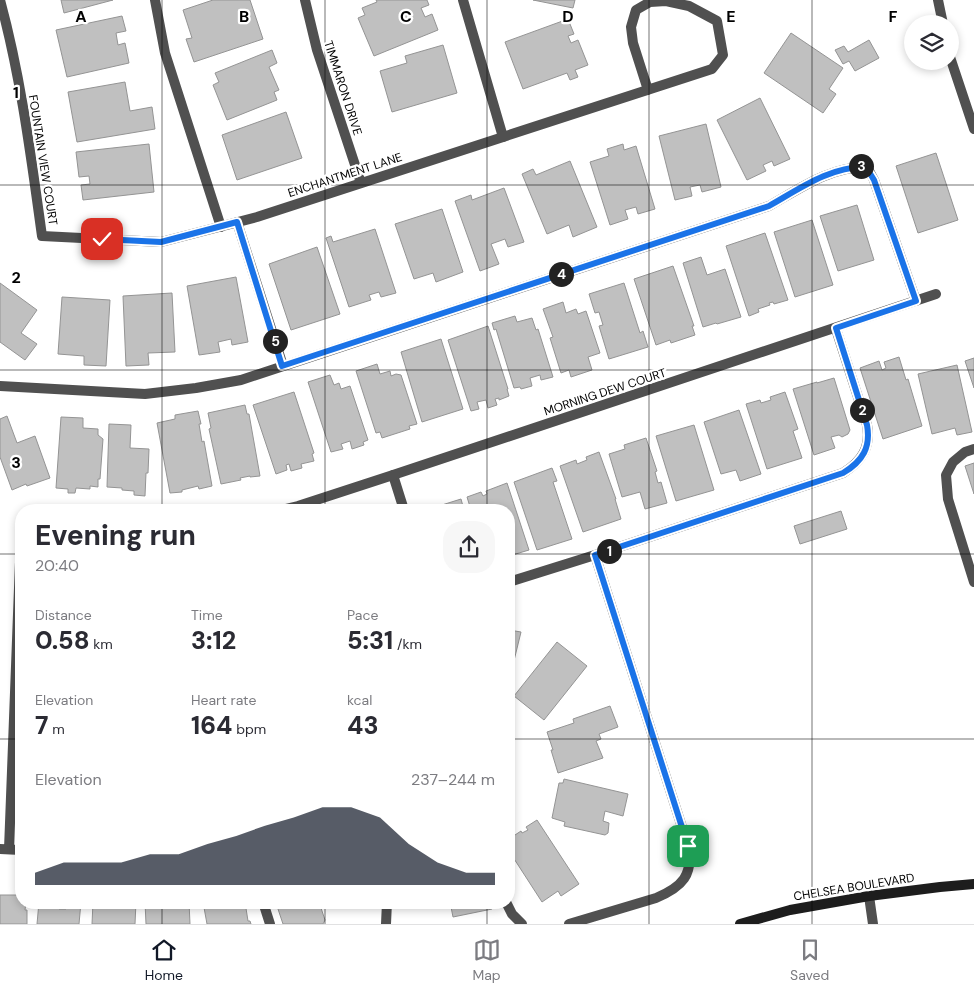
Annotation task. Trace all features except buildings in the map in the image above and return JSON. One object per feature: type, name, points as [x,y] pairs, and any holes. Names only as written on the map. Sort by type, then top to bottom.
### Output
[{"type":"main road","name":"CHELSEA BOULEVARD","points":[[740,924],[790,910],[869,896],[940,886],[974,884]]},
{"type":"street","name":"FOUNTAIN VIEW COURT","points":[[0,0],[11,40],[42,236]]},
{"type":"street","points":[[155,0],[164,53],[221,227]]},
{"type":"street","name":"TIMMARON DRIVE","points":[[305,0],[317,50],[361,183]]},
{"type":"street","points":[[463,0],[503,138]]},
{"type":"street","points":[[938,0],[941,15]]},
{"type":"street","name":"ENCHANTMENT LANE","points":[[42,236],[161,242],[221,227],[503,138],[712,69],[723,55],[716,21],[689,6],[666,1],[650,2],[636,10],[631,27],[633,43],[648,90]]},
{"type":"street","points":[[954,70],[974,129]]},
{"type":"street","points":[[0,386],[145,394],[241,380],[769,206],[832,172],[854,166],[866,167],[874,180],[916,301]]},
{"type":"street","points":[[237,222],[282,366]]},
{"type":"street","name":"MORNING DEW COURT","points":[[310,504],[936,294]]},
{"type":"street","points":[[515,580],[834,476],[852,468],[863,454],[869,435],[836,328]]},
{"type":"street","points":[[974,449],[965,452],[953,462],[946,475],[948,499],[974,582]]},
{"type":"street","points":[[393,475],[402,504]]},
{"type":"street","points":[[569,924],[666,894],[682,882],[690,864],[688,846],[595,555]]},
{"type":"street","points":[[5,849],[15,726]]},
{"type":"street","points":[[869,896],[873,924]]},
{"type":"street","points":[[265,909],[270,924]]},
{"type":"street","points":[[386,924],[387,909]]},
{"type":"street","points":[[510,909],[522,924]]},
{"type":"route","points":[[102,239],[161,242],[237,222],[282,366],[769,206],[832,172],[854,166],[866,167],[874,180],[916,301],[836,328],[869,435],[867,445],[859,461],[843,473],[595,555],[688,846]]}]
